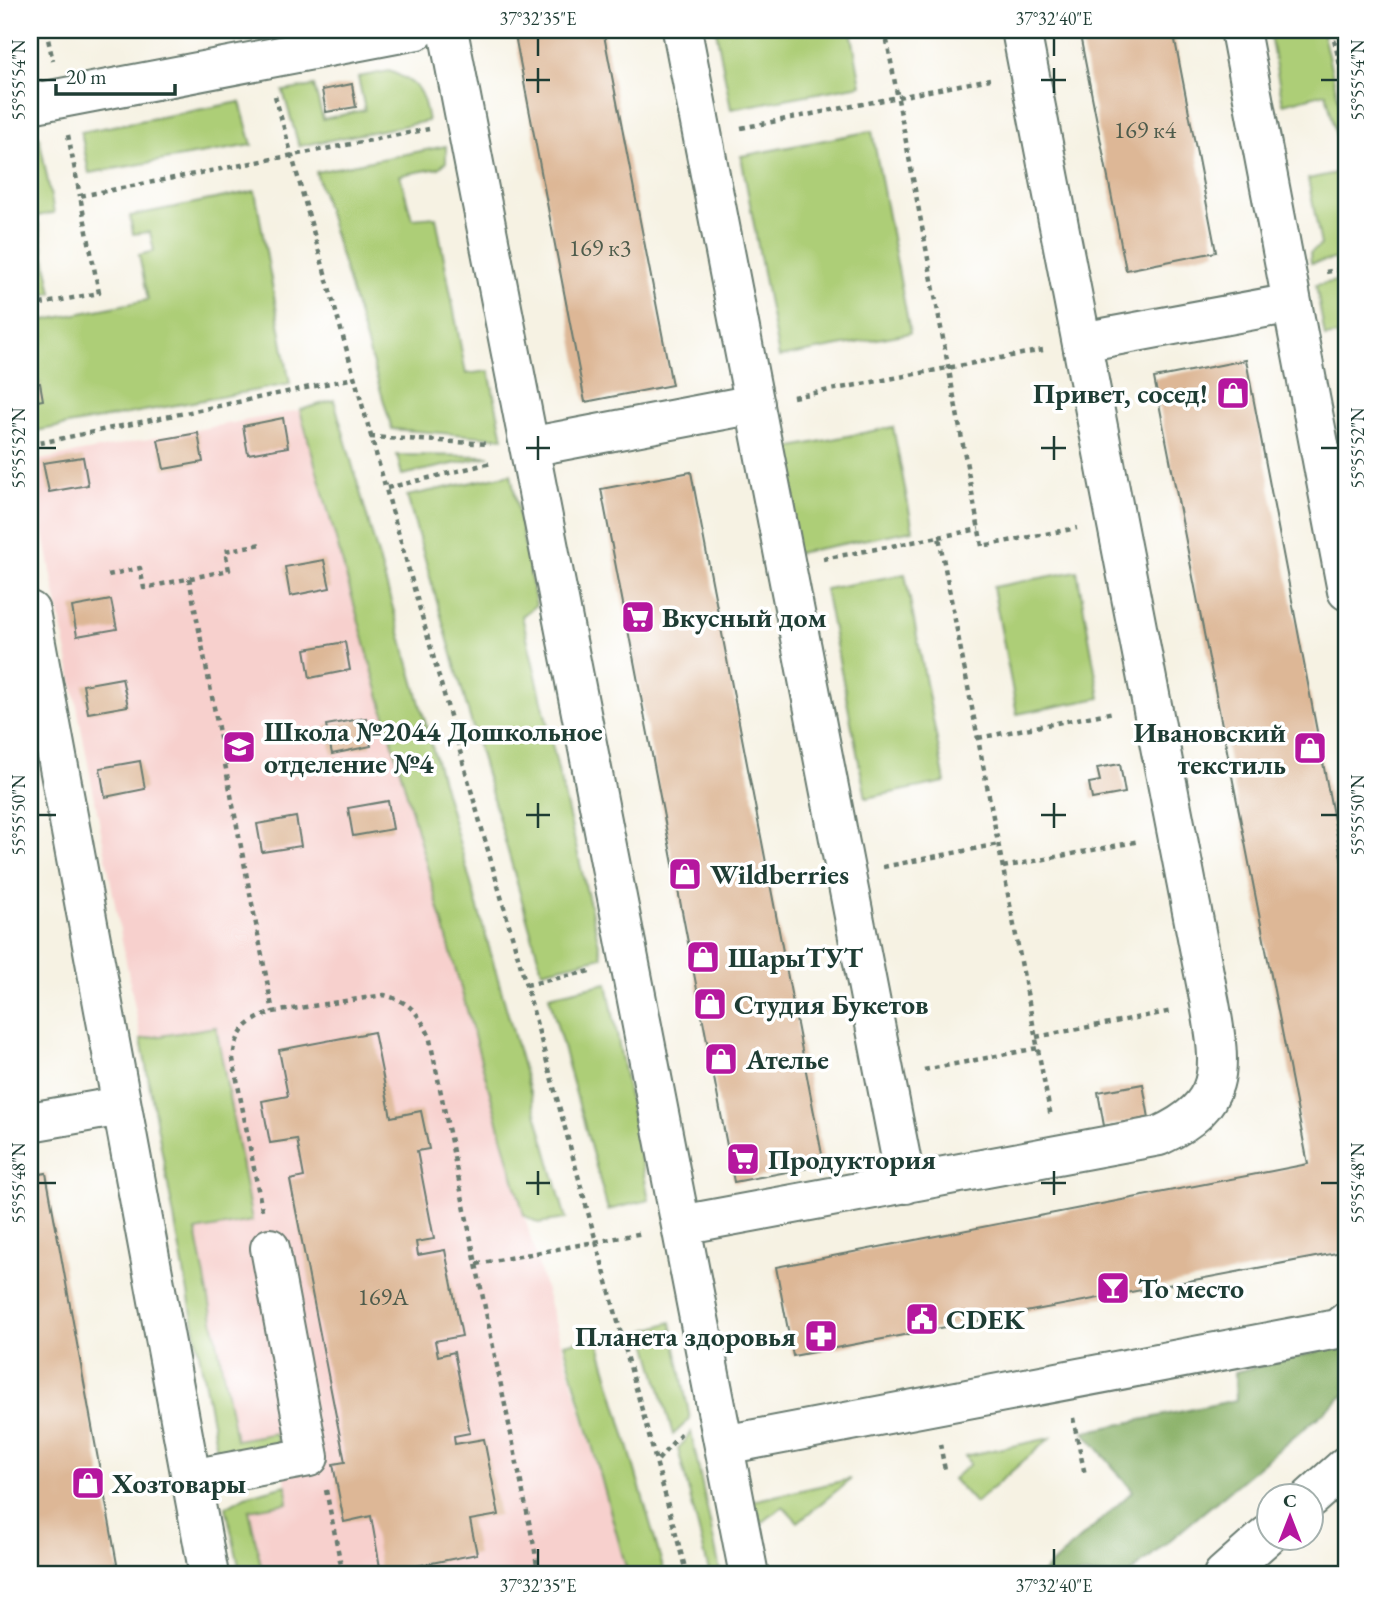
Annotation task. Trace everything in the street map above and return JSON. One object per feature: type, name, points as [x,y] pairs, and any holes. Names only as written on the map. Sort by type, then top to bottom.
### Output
[{"type":"street","points":[[46,101],[417,30]]},
{"type":"street","points":[[448,30],[749,1575]]},
{"type":"street","points":[[682,30],[906,1184]]},
{"type":"street","points":[[681,1225],[1159,1136],[1188,1123],[1207,1104],[1215,1079],[1218,1048],[1210,1004],[1021,30]]},
{"type":"street","points":[[1240,30],[1347,591]]},
{"type":"street","points":[[1082,342],[1292,303]]},
{"type":"street","points":[[530,447],[755,404]]},
{"type":"street","points":[[30,611],[209,1575]]},
{"type":"street","points":[[30,1122],[121,1106]]},
{"type":"street","points":[[191,1479],[309,1457],[270,1248]]},
{"type":"street","points":[[724,1445],[1337,1329],[1347,1321]]},
{"type":"street","points":[[1324,1486],[1347,1465]]},
{"type":"street","points":[[1223,1575],[1254,1548]]},
{"type":"path","points":[[885,30],[982,546],[1116,520]]},
{"type":"path","points":[[1332,30],[1347,96]]},
{"type":"path","points":[[264,59],[526,985],[687,1575]]},
{"type":"path","points":[[702,135],[1029,72]]},
{"type":"path","points":[[30,306],[99,293],[80,196],[46,101]]},
{"type":"path","points":[[80,196],[466,122]]},
{"type":"path","points":[[755,404],[1082,342]]},
{"type":"path","points":[[30,445],[354,378]]},
{"type":"path","points":[[370,438],[530,447]]},
{"type":"path","points":[[387,488],[483,465]]},
{"type":"path","points":[[786,566],[979,529]]},
{"type":"path","points":[[939,537],[1058,1156]]},
{"type":"path","points":[[108,575],[140,568],[144,588],[229,570],[225,551],[261,544]]},
{"type":"path","points":[[189,578],[273,1012]]},
{"type":"path","points":[[978,738],[1152,705]]},
{"type":"path","points":[[1003,867],[1177,834]]},
{"type":"path","points":[[846,874],[999,844]]},
{"type":"path","points":[[526,985],[629,963]]},
{"type":"path","points":[[270,1248],[233,1059],[235,1043],[242,1028],[256,1018],[273,1012],[384,995],[400,999],[413,1008],[429,1035],[535,1552],[537,1567],[533,1575]]},
{"type":"path","points":[[1036,1037],[1210,1004]]},
{"type":"path","points":[[885,1077],[1038,1048]]},
{"type":"path","points":[[477,1264],[597,1242]]},
{"type":"path","points":[[1066,1381],[1085,1475]]},
{"type":"path","points":[[309,1457],[320,1472],[343,1575]]},
{"type":"shaded area","name":"Школа №2044 Дошкольное отделение №4","points":[[300,410],[524,1215],[628,1575],[263,1575],[248,1510],[288,1502],[276,1433],[236,1440],[196,1230],[251,1221],[217,1027],[141,1039],[30,462]]},
{"type":"green space","points":[[716,30],[851,30],[861,85],[731,109]]},
{"type":"green space","points":[[1269,30],[1322,30],[1347,136],[1347,257],[1311,263],[1310,253],[1321,245],[1308,179],[1345,171],[1326,93],[1283,104]]},
{"type":"green space","points":[[389,71],[407,79],[418,88],[428,121],[299,146],[283,91],[314,86],[323,119],[365,110],[358,77]]},
{"type":"green space","points":[[240,102],[252,145],[89,173],[81,132]]},
{"type":"green space","points":[[872,131],[910,333],[779,357],[741,156]]},
{"type":"green space","points":[[39,136],[54,213],[37,216],[52,293],[30,298],[30,138]]},
{"type":"green space","points":[[446,146],[446,162],[439,168],[400,175],[412,219],[436,217],[466,374],[489,371],[503,438],[392,429],[316,172]]},
{"type":"green space","points":[[255,191],[290,384],[30,432],[30,416],[35,415],[32,402],[40,383],[30,385],[30,354],[37,352],[30,323],[148,300],[139,255],[154,251],[150,232],[133,234],[130,216]]},
{"type":"green space","points":[[1347,279],[1347,376],[1338,335],[1325,337],[1316,285]]},
{"type":"green space","points":[[334,400],[566,1219],[538,1223],[524,1215],[300,410]]},
{"type":"green space","points":[[893,427],[913,530],[792,554],[772,451]]},
{"type":"green space","points":[[397,455],[490,456],[402,475]]},
{"type":"green space","points":[[511,474],[536,605],[522,616],[602,957],[542,971],[407,496]]},
{"type":"green space","points":[[1077,571],[1100,698],[1017,714],[993,587]]},
{"type":"green space","points":[[905,574],[945,782],[866,798],[825,589]]},
{"type":"green space","points":[[607,983],[649,1200],[608,1210],[549,996]]},
{"type":"green space","points":[[216,1027],[252,1221],[196,1231],[236,1440],[276,1433],[279,1450],[218,1455],[141,1039]]},
{"type":"green space","points":[[671,1322],[690,1419],[673,1435],[644,1331]]},
{"type":"green space","points":[[1347,1336],[1347,1393],[1128,1575],[1040,1575],[1133,1491],[1084,1432],[1236,1400],[1235,1372],[1317,1352]]},
{"type":"green space","points":[[597,1337],[665,1575],[628,1575],[564,1344]]},
{"type":"green space","points":[[691,1432],[721,1575],[710,1575],[678,1449]]},
{"type":"green space","points":[[1050,1438],[975,1503],[953,1479],[970,1464],[965,1456]]},
{"type":"green space","points":[[851,1479],[798,1522],[783,1506],[757,1527],[752,1501]]},
{"type":"green space","points":[[286,1485],[288,1503],[249,1510],[263,1575],[241,1575],[226,1507],[245,1496]]},
{"type":"building","points":[[514,30],[603,30],[672,385],[585,402]]},
{"type":"building","points":[[1079,30],[1173,30],[1216,252],[1126,270]]},
{"type":"building","points":[[352,84],[356,107],[326,112],[322,90]]},
{"type":"building","points":[[1246,360],[1347,888],[1347,1251],[793,1356],[776,1267],[1308,1164],[1154,378]]},
{"type":"building","points":[[40,383],[43,400],[32,402],[35,415],[30,416],[30,385]]},
{"type":"building","points":[[283,418],[288,447],[248,454],[243,426]]},
{"type":"building","points":[[198,433],[203,462],[164,469],[158,440]]},
{"type":"building","points":[[83,457],[88,485],[49,492],[43,463]]},
{"type":"building","points":[[691,472],[824,1165],[734,1182],[601,489]]},
{"type":"building","points":[[324,560],[330,588],[290,596],[285,567]]},
{"type":"building","points":[[111,600],[117,629],[77,636],[72,607]]},
{"type":"building","points":[[345,642],[350,670],[310,678],[305,649]]},
{"type":"building","points":[[122,678],[128,706],[88,713],[83,685]]},
{"type":"building","points":[[366,718],[371,746],[332,754],[326,725]]},
{"type":"building","points":[[140,761],[145,789],[105,797],[100,768]]},
{"type":"building","points":[[1120,764],[1125,793],[1092,799],[1089,783],[1100,781],[1097,768]]},
{"type":"building","points":[[388,801],[393,829],[353,836],[348,808]]},
{"type":"building","points":[[296,817],[301,846],[262,852],[257,824]]},
{"type":"building","points":[[374,1032],[391,1117],[421,1111],[429,1149],[417,1151],[434,1239],[416,1242],[418,1255],[445,1250],[462,1336],[435,1341],[438,1356],[454,1352],[470,1433],[454,1436],[455,1444],[484,1439],[499,1515],[470,1520],[477,1554],[381,1573],[371,1516],[344,1522],[333,1464],[345,1462],[290,1180],[304,1177],[297,1139],[270,1143],[262,1101],[288,1096],[279,1050]]},
{"type":"building","points":[[30,1049],[38,1085],[30,1087]]},
{"type":"building","points":[[1143,1084],[1149,1118],[1104,1126],[1098,1092]]},
{"type":"building","points":[[46,1173],[119,1575],[34,1575],[30,1556],[30,1176]]},
{"type":"place","name":"Привет, сосед!","points":[[1233,393]]},
{"type":"place","name":"Вкусный дом","points":[[638,617]]},
{"type":"place","name":"Школа №2044 Дошкольное отделение №4","points":[[239,747]]},
{"type":"place","name":"Ивановский текстиль","points":[[1310,748]]},
{"type":"place","name":"Wildberries","points":[[685,874]]},
{"type":"place","name":"ШарыТУТ","points":[[703,957]]},
{"type":"place","name":"Студия Букетов","points":[[710,1004]]},
{"type":"place","name":"Ателье","points":[[721,1059]]},
{"type":"place","name":"Продуктория","points":[[743,1159]]},
{"type":"place","name":"То место","points":[[1113,1288]]},
{"type":"place","name":"CDEK","points":[[922,1319]]},
{"type":"place","name":"Планета здоровья","points":[[821,1336]]},
{"type":"place","name":"Хозтовары","points":[[88,1483]]}]
